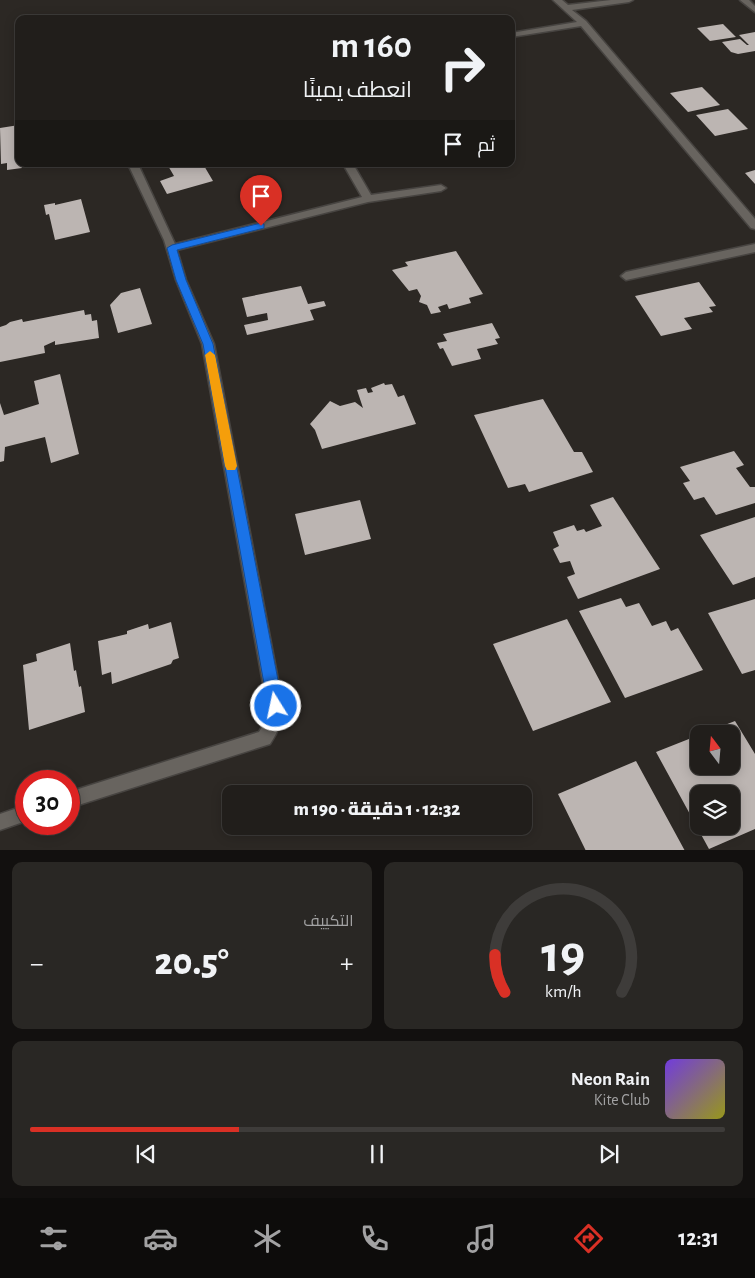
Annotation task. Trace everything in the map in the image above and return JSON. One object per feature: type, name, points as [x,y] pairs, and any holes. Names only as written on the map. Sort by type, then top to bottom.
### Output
[{"type":"street","points":[[557,0],[583,23],[755,226]]},
{"type":"street","points":[[566,8],[629,0]]},
{"type":"street","points":[[744,0],[755,10]]},
{"type":"street","points":[[515,34],[583,23]]},
{"type":"street","points":[[80,797],[264,738],[272,728],[275,719],[276,706],[208,344],[181,280],[172,248],[133,167]]},
{"type":"street","points":[[350,167],[368,199]]},
{"type":"street","points":[[172,248],[368,199],[441,188]]},
{"type":"street","points":[[626,276],[755,248]]},
{"type":"street","points":[[0,822],[15,817]]},
{"type":"building","points":[[723,24],[736,37],[710,41],[697,28]]},
{"type":"building","points":[[755,32],[755,51],[738,54],[731,52],[722,42],[740,39],[749,45],[739,35]]},
{"type":"building","points":[[702,87],[720,105],[688,112],[670,93]]},
{"type":"building","points":[[728,109],[748,129],[715,136],[696,115]]},
{"type":"building","points":[[15,126],[15,167],[22,168],[7,170],[7,163],[1,164],[0,128]]},
{"type":"building","points":[[169,167],[205,167],[213,181],[167,194],[160,181],[174,176]]},
{"type":"building","points":[[755,170],[755,184],[745,173]]},
{"type":"building","points":[[81,199],[90,232],[55,240],[49,214],[46,215],[44,205],[55,203],[55,205]]},
{"type":"building","points":[[456,251],[483,294],[469,298],[471,303],[449,309],[447,304],[438,307],[441,312],[431,314],[427,305],[419,302],[421,296],[417,289],[409,291],[392,270],[408,266],[405,262]]},
{"type":"building","points":[[699,282],[716,306],[709,307],[713,312],[684,318],[692,329],[661,336],[635,296]]},
{"type":"building","points":[[301,286],[308,304],[324,301],[326,306],[310,310],[314,320],[247,335],[244,325],[268,320],[267,313],[247,317],[242,298]]},
{"type":"building","points":[[140,288],[152,324],[118,333],[110,305],[121,293]]},
{"type":"building","points":[[84,310],[85,315],[91,314],[92,321],[97,320],[99,338],[55,345],[55,341],[44,346],[45,353],[0,362],[0,327],[22,319],[23,322]]},
{"type":"building","points":[[492,323],[500,338],[495,339],[498,344],[477,349],[481,359],[452,366],[443,348],[440,349],[437,343],[447,341],[443,334]]},
{"type":"building","points":[[60,374],[79,454],[51,463],[45,437],[5,447],[4,461],[0,462],[0,403],[4,415],[39,404],[34,381]]},
{"type":"building","points":[[384,383],[385,385],[392,384],[398,397],[404,395],[416,424],[322,449],[315,430],[310,424],[330,401],[340,406],[355,402],[363,408],[357,390],[366,388],[368,393],[373,392],[371,388]]},
{"type":"building","points":[[543,399],[574,452],[582,452],[593,472],[529,492],[525,484],[508,488],[474,415]]},
{"type":"building","points":[[734,451],[744,465],[736,468],[750,487],[755,487],[755,503],[716,515],[704,497],[694,500],[683,483],[690,481],[680,467]]},
{"type":"building","points":[[613,497],[660,569],[578,599],[567,577],[575,574],[570,561],[560,563],[553,549],[559,546],[553,532],[574,525],[577,531],[584,529],[586,532],[602,526],[590,505]]},
{"type":"building","points":[[360,500],[371,539],[305,555],[295,514]]},
{"type":"building","points":[[755,517],[755,577],[733,585],[700,535]]},
{"type":"building","points":[[621,598],[626,607],[639,603],[652,626],[666,621],[671,631],[678,628],[703,670],[625,698],[579,611]]},
{"type":"building","points":[[755,599],[755,670],[742,674],[708,613]]},
{"type":"building","points":[[567,619],[611,702],[533,731],[493,644]]},
{"type":"building","points":[[171,622],[179,658],[173,660],[171,664],[112,684],[111,672],[102,675],[98,641],[127,634],[127,631],[148,624],[149,629]]},
{"type":"building","points":[[70,643],[74,671],[76,670],[79,687],[81,686],[85,712],[29,730],[23,665],[37,661],[36,654]]},
{"type":"building","points":[[735,721],[737,725],[725,725]]},
{"type":"building","points":[[740,729],[755,754],[755,829],[709,849],[701,835],[740,835],[740,785],[690,785],[690,814],[656,752],[690,739],[690,775],[740,775]]},
{"type":"building","points":[[636,761],[684,850],[586,850],[558,794]]},
{"type":"slow traffic","points":[[210,355],[231,466]]},
{"type":"route","points":[[261,226],[172,248],[181,280],[208,344],[276,706]]}]
